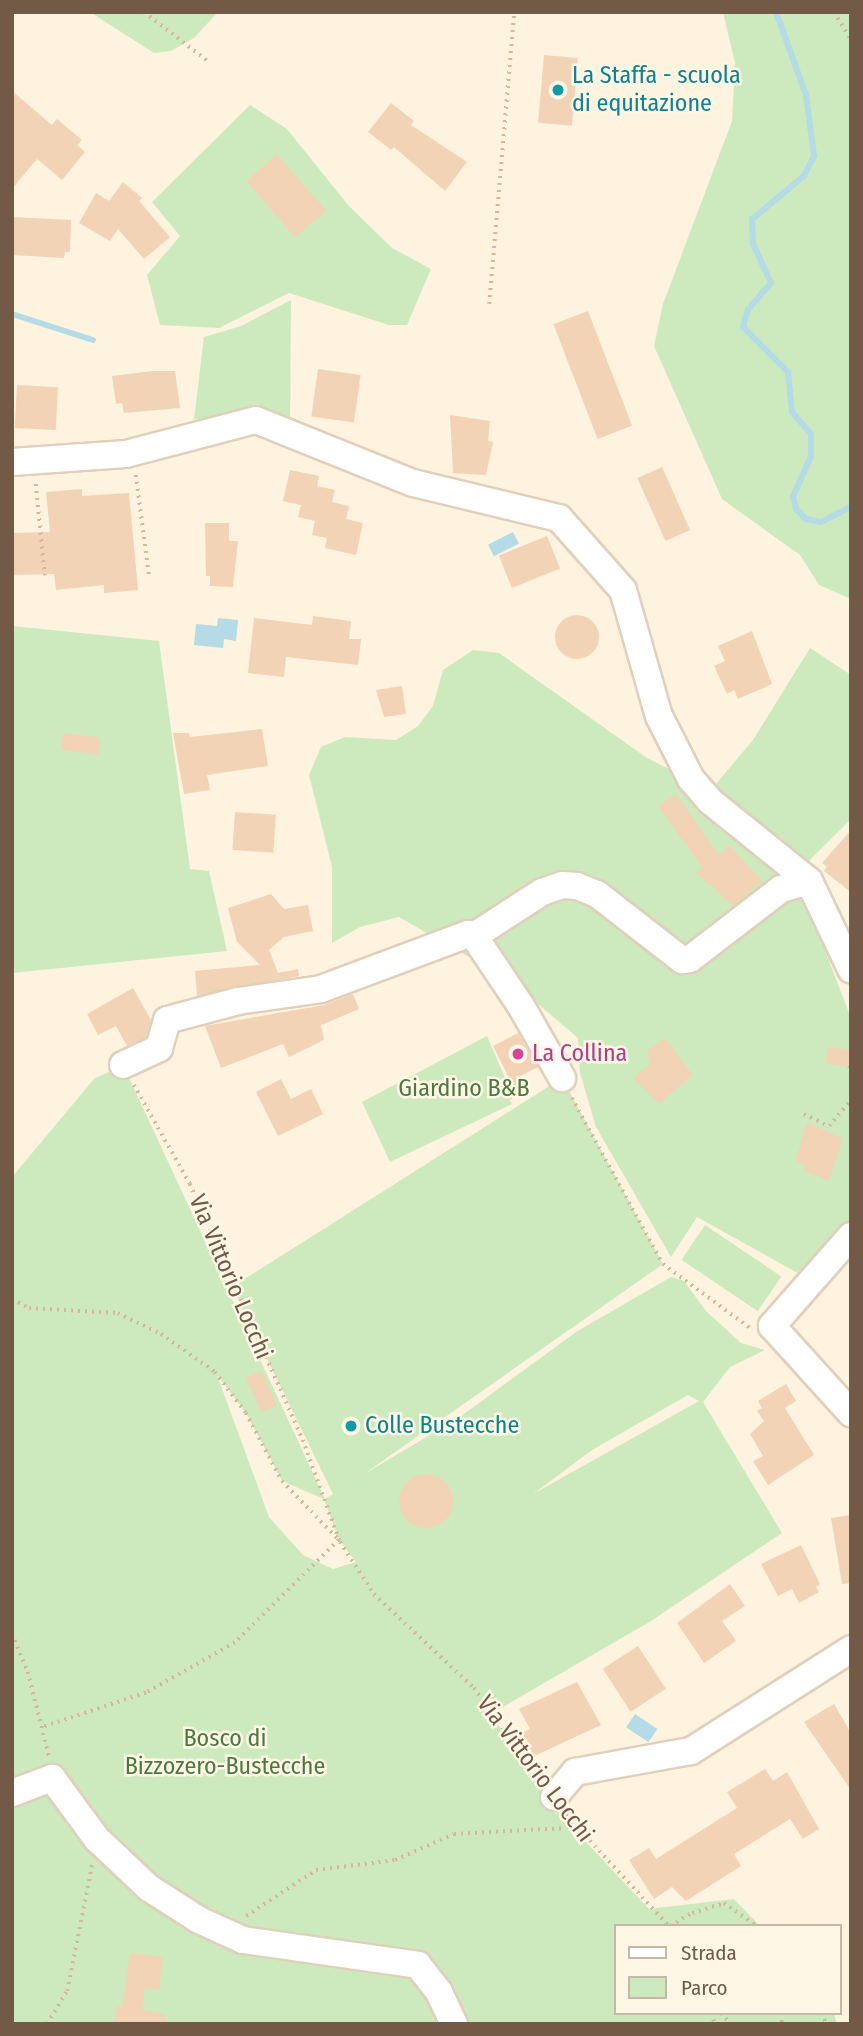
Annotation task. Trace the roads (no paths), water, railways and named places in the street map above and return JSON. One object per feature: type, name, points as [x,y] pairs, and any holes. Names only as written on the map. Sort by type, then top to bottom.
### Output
[{"type":"street","points":[[23,462],[133,452],[256,420],[413,483],[559,518],[623,590],[659,716],[691,779],[710,801],[809,881],[851,969]]},
{"type":"street","points":[[123,1065],[159,1048],[167,1020],[238,1002],[321,989],[461,934],[474,936],[542,892],[562,885],[577,886],[597,894],[682,960],[690,959],[781,889],[809,881]]},
{"type":"street","points":[[474,936],[562,1078]]},
{"type":"street","points":[[851,1236],[772,1326],[851,1413]]},
{"type":"street","points":[[554,1797],[575,1772],[691,1751],[851,1649]]},
{"type":"street","points":[[12,1793],[52,1778],[97,1839],[149,1888],[243,1940],[418,1965],[439,1992],[454,2024]]},
{"type":"water","points":[[513,532],[519,544],[494,556],[488,545]]},
{"type":"water","points":[[218,618],[238,620],[236,641],[224,639],[223,648],[194,645],[196,624],[217,626]]},
{"type":"water","points":[[635,1714],[657,1729],[648,1742],[626,1727]]},
{"type":"waterway","points":[[776,12],[806,95],[814,156],[804,176],[752,219],[753,244],[771,283],[748,309],[743,327],[788,372],[792,412],[811,434],[811,456],[793,497],[796,509],[806,519],[821,522],[851,507]]},
{"type":"waterway","points":[[12,314],[93,340]]},
{"type":"place","name":"La Staffa - scuola di equitazione","points":[[558,90]]},
{"type":"place","name":"La Collina","points":[[518,1054]]},
{"type":"place","name":"Colle Bustecche","points":[[351,1426]]},
{"type":"park label","name":"Giardino B&B","points":[[464,1089]]},
{"type":"park label","name":"Bosco di Bizzozero-Bustecche","points":[[225,1753]]}]
